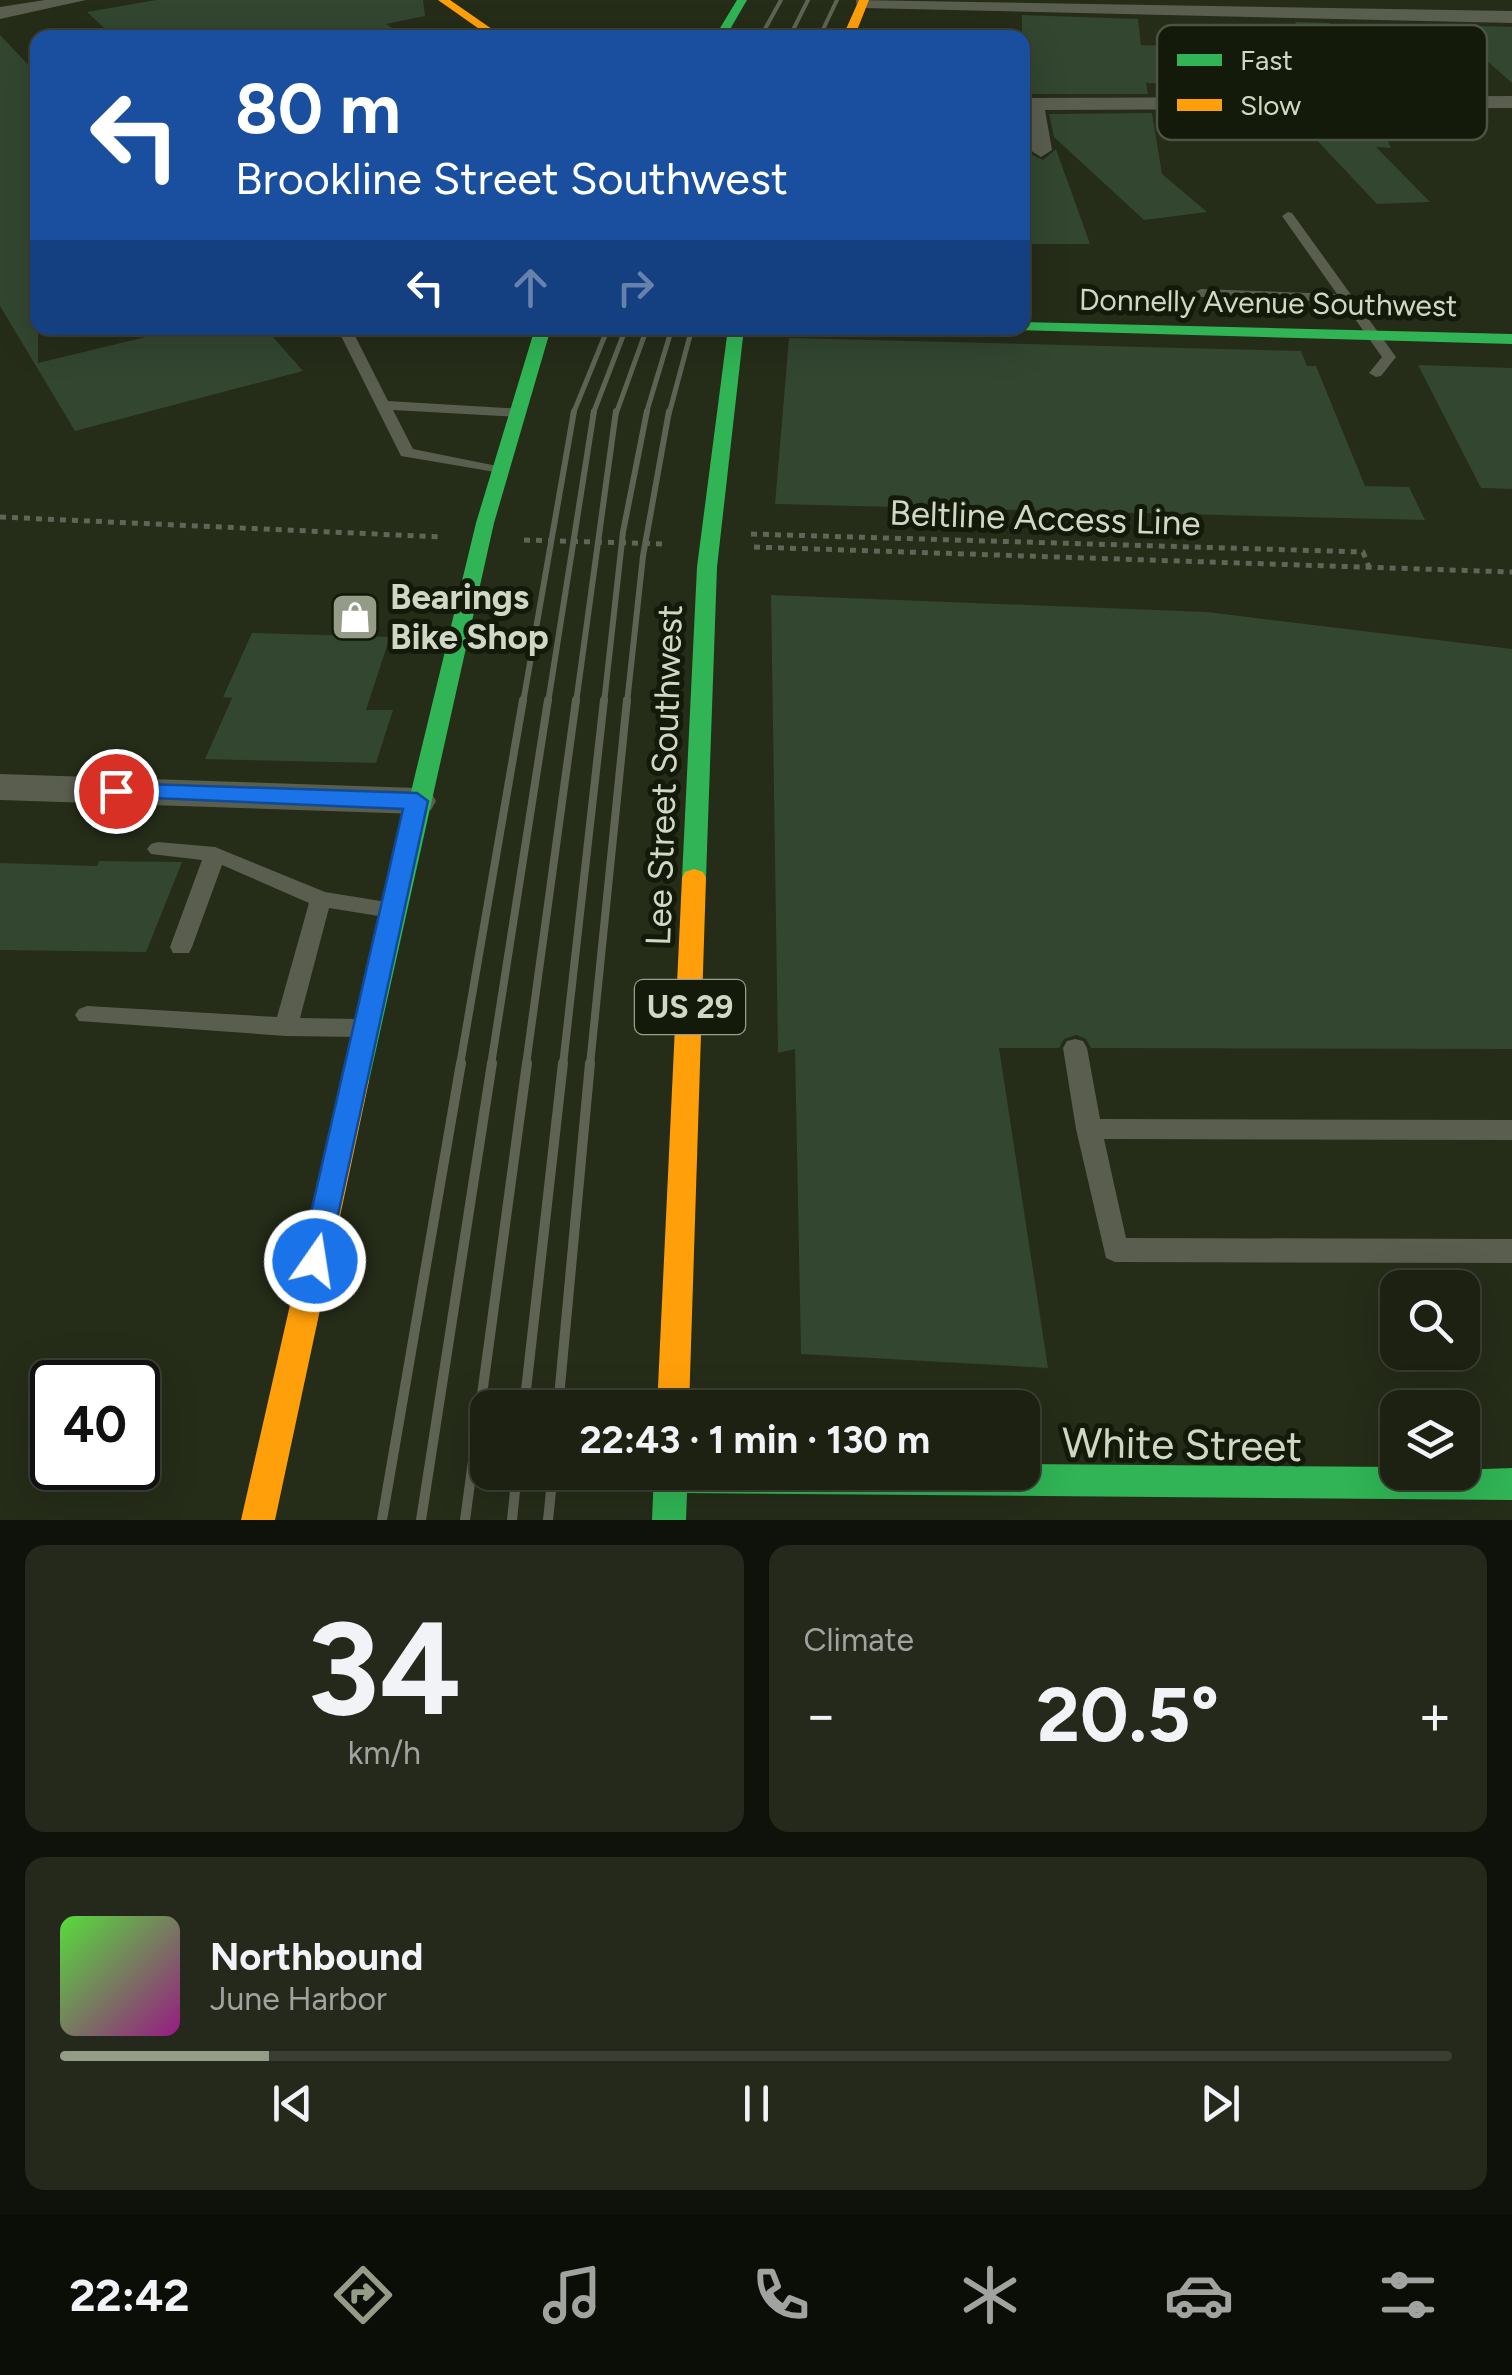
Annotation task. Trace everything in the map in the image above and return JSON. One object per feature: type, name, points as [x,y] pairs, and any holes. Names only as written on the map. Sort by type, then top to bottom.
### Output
[{"type":"street","points":[[0,11],[77,0]]},
{"type":"street","points":[[444,0],[486,30]]},
{"type":"street","points":[[723,30],[742,0]]},
{"type":"street","points":[[851,30],[863,1],[1512,16]]},
{"type":"street","points":[[1487,102],[1512,102]]},
{"type":"street","points":[[1030,104],[1157,103]]},
{"type":"street","points":[[1030,111],[1041,150]]},
{"type":"street","name":"Donnelly Avenue Southwest","points":[[1030,327],[1512,339]]},
{"type":"street","points":[[258,1520],[417,801],[485,523],[542,335]]},
{"type":"street","name":"Lee Street Southwest","points":[[674,1390],[710,532],[735,335]]},
{"type":"street","points":[[0,787],[417,801]]},
{"type":"street","name":"White Street","points":[[922,1490],[973,1493],[1512,1484]]},
{"type":"street","points":[[668,1520],[669,1490]]},
{"type":"lane","points":[[1288,216],[1388,357],[1376,373]]},
{"type":"lane","points":[[1202,293],[1344,298]]},
{"type":"lane","points":[[347,335],[407,453],[501,470]]},
{"type":"lane","points":[[381,405],[518,412]]},
{"type":"lane","points":[[158,849],[215,854],[321,900],[393,910]]},
{"type":"lane","points":[[180,946],[215,854]]},
{"type":"lane","points":[[286,1027],[321,900]]},
{"type":"lane","points":[[87,1015],[367,1028]]},
{"type":"lane","points":[[1075,1048],[1115,1250],[1512,1252]]},
{"type":"lane","points":[[1089,1129],[1512,1130]]},
{"type":"path","name":"Beltline Access Line","points":[[710,532],[1363,552],[1369,567]]},
{"type":"building","points":[[156,0],[423,0],[425,16],[386,24],[395,30],[106,30],[87,12]]},
{"type":"building","points":[[1022,15],[1138,19],[1141,45],[1157,46],[1157,83],[1146,83],[1148,94],[1030,94],[1030,30],[1022,30]]},
{"type":"building","points":[[1295,22],[1330,25],[1296,25]]},
{"type":"building","points":[[1487,26],[1512,27],[1512,83],[1487,61]]},
{"type":"building","points":[[0,35],[30,67],[30,335],[38,335],[38,363],[154,335],[271,335],[303,371],[75,431],[0,306]]},
{"type":"building","points":[[1152,113],[1162,174],[1207,212],[1144,220],[1054,137],[1049,114]]},
{"type":"building","points":[[1317,140],[1387,140],[1391,148],[1376,147],[1430,202],[1377,204]]},
{"type":"building","points":[[1056,149],[1090,244],[1030,244],[1030,154],[1043,160]]},
{"type":"building","points":[[789,338],[1301,351],[1307,366],[1316,366],[1365,486],[1409,487],[1425,520],[775,504]]},
{"type":"building","points":[[1418,365],[1512,368],[1512,489],[1481,488]]},
{"type":"building","points":[[771,595],[1207,612],[1512,649],[1512,1049],[1091,1048],[1086,1039],[1076,1035],[1064,1039],[1059,1048],[999,1048],[1048,1368],[801,1354],[795,1049],[778,1053]]},
{"type":"building","points":[[252,633],[390,637],[366,710],[393,710],[376,763],[205,759],[232,698],[223,697]]},
{"type":"building","points":[[99,861],[182,862],[146,952],[0,950],[0,863],[97,866]]},
{"type":"railway","points":[[764,30],[781,0]]},
{"type":"railway","points":[[793,30],[808,0]]},
{"type":"railway","points":[[823,30],[837,0]]},
{"type":"railway","points":[[574,412],[605,335]]},
{"type":"railway","points":[[594,412],[623,335]]},
{"type":"railway","points":[[616,414],[644,335]]},
{"type":"railway","points":[[646,414],[670,335]]},
{"type":"railway","points":[[669,414],[690,335]]},
{"type":"railway","points":[[576,703],[616,411]]},
{"type":"railway","points":[[604,703],[623,532],[647,411]]},
{"type":"railway","points":[[627,703],[643,556],[669,411]]},
{"type":"railway","points":[[523,703],[574,412]]},
{"type":"railway","points":[[548,703],[594,412]]},
{"type":"railway","points":[[460,1065],[523,700]]},
{"type":"railway","points":[[491,1065],[548,700]]},
{"type":"railway","points":[[526,1065],[576,700]]},
{"type":"railway","points":[[563,1065],[604,700]]},
{"type":"railway","points":[[590,1065],[627,700]]},
{"type":"railway","points":[[382,1520],[461,1063]]},
{"type":"railway","points":[[421,1520],[492,1063]]},
{"type":"railway","points":[[465,1520],[527,1063]]},
{"type":"railway","points":[[526,1390],[563,1063]]},
{"type":"railway","points":[[560,1390],[590,1063]]},
{"type":"railway","points":[[512,1520],[515,1490]]},
{"type":"railway","points":[[548,1520],[551,1490]]},
{"type":"traffic: fast","points":[[724,30],[742,0]]},
{"type":"traffic: fast","points":[[1030,327],[1512,339]]},
{"type":"traffic: fast","points":[[355,1081],[485,523],[541,335]]},
{"type":"traffic: fast","points":[[694,878],[707,567],[735,335]]},
{"type":"traffic: fast","points":[[1040,1480],[1512,1484]]},
{"type":"traffic: fast","points":[[669,1520],[670,1490]]},
{"type":"traffic: slow","points":[[443,0],[488,30]]},
{"type":"traffic: slow","points":[[851,30],[864,0]]},
{"type":"traffic: slow","points":[[674,1390],[694,878]]},
{"type":"traffic: slow","points":[[258,1520],[355,1081]]},
{"type":"place","name":"Bearings Bike Shop","points":[[355,617]]},
{"type":"route","points":[[116,791],[417,801],[315,1261]]}]
